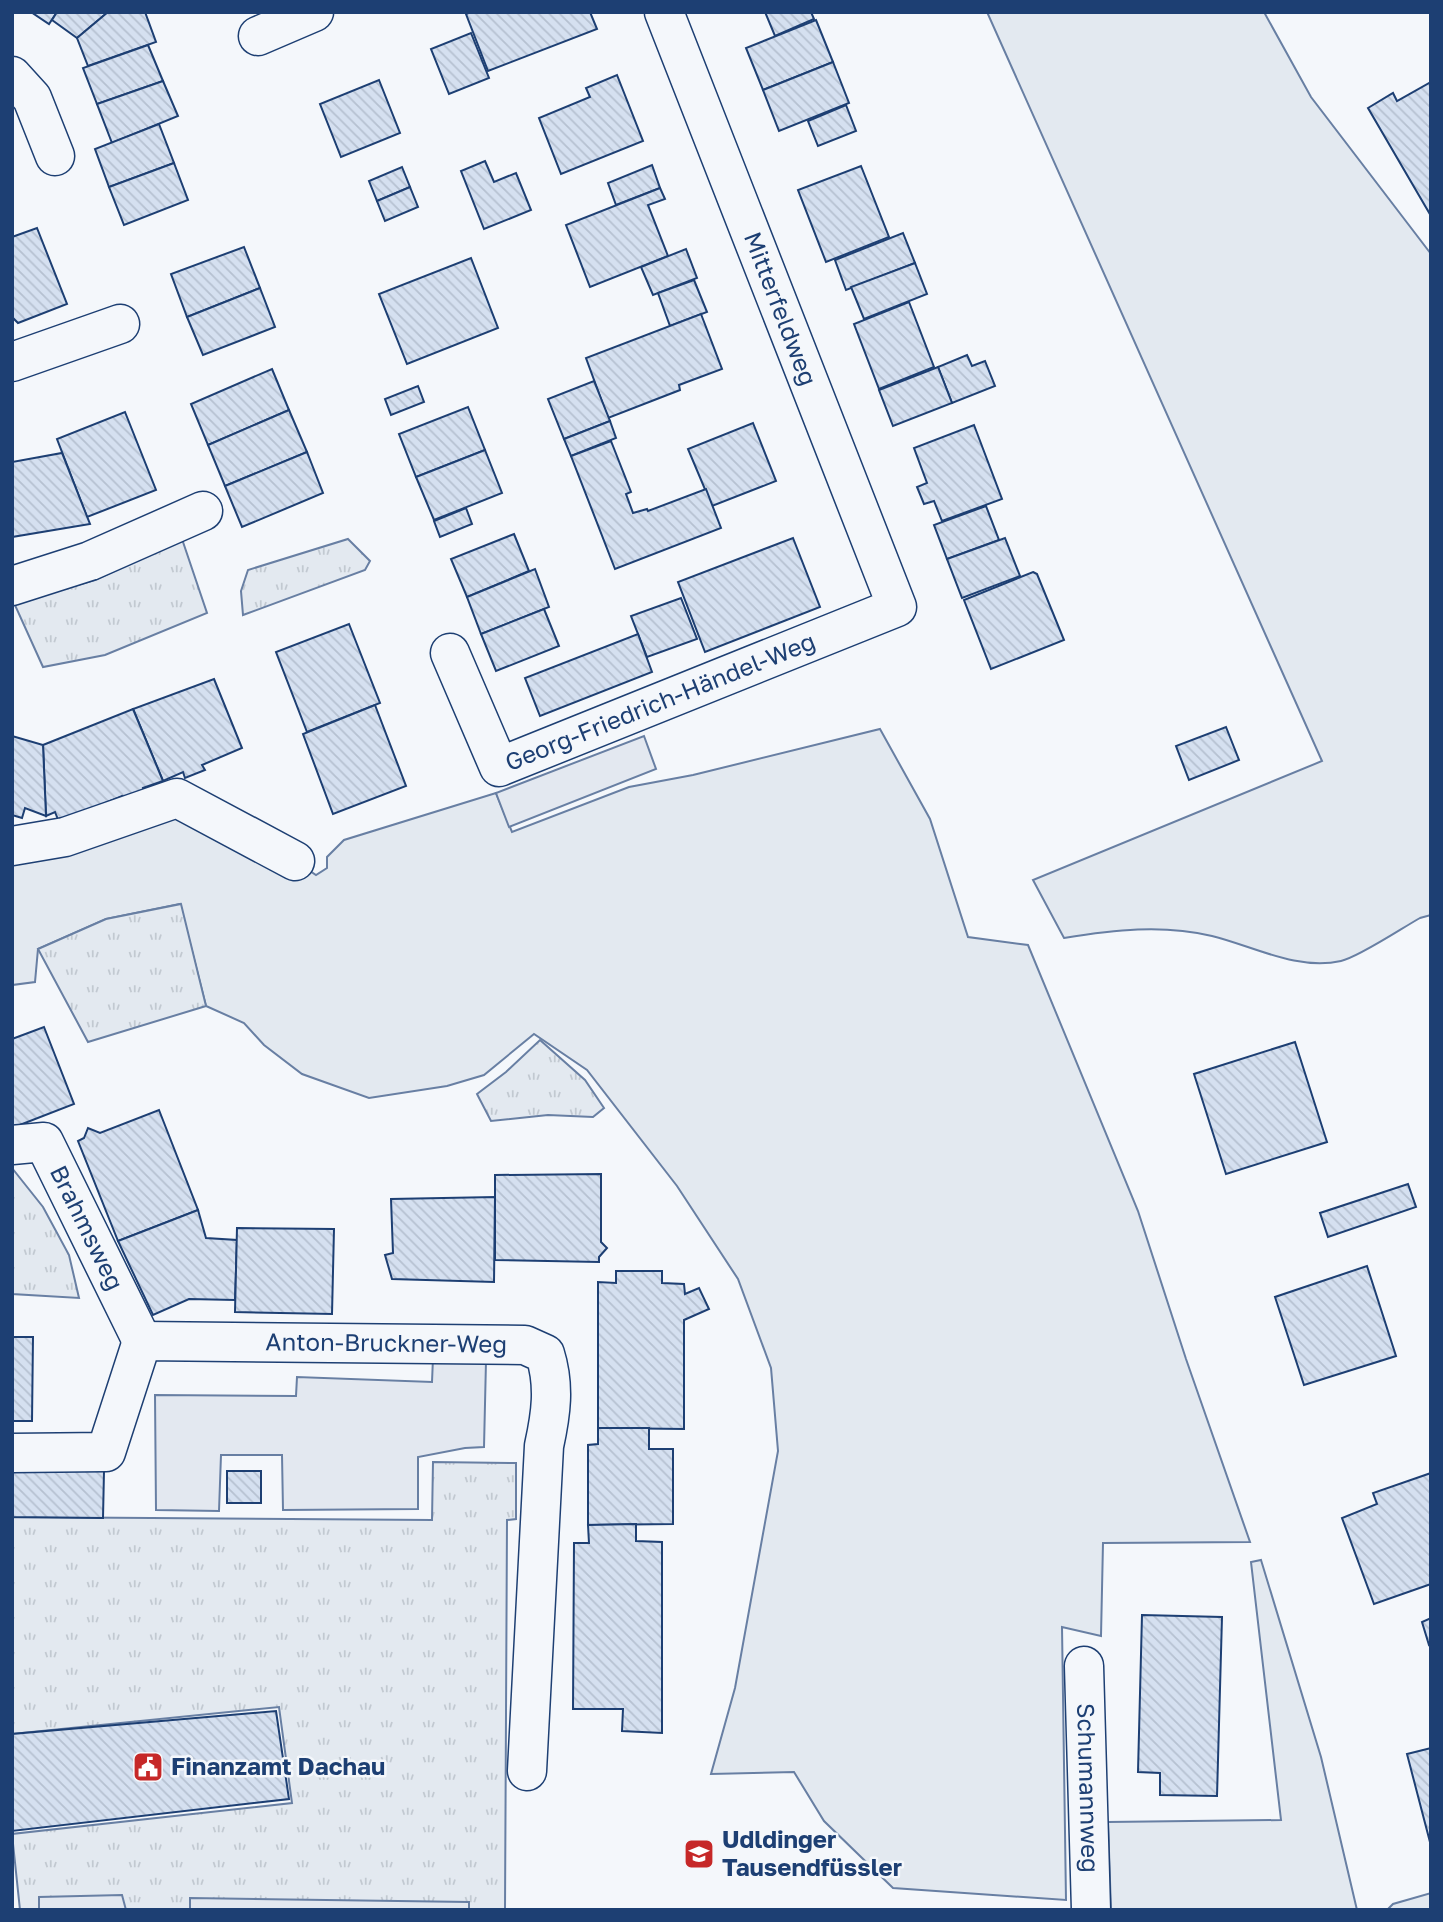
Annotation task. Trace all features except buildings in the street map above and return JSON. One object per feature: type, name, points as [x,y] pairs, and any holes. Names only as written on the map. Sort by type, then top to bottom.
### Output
[{"type":"street","points":[[258,36],[314,12]]},
{"type":"street","name":"Mitterfeldweg","points":[[664,12],[897,607]]},
{"type":"street","points":[[12,76],[32,98],[55,156]]},
{"type":"street","points":[[12,362],[120,324]]},
{"type":"street","points":[[12,586],[90,562],[203,511]]},
{"type":"street","name":"Georg-Friedrich-Händel-Weg","points":[[450,653],[499,767],[897,607]]},
{"type":"street","points":[[12,846],[65,837],[177,797],[295,861]]},
{"type":"street","name":"Brahmsweg","points":[[12,1144],[44,1142],[142,1341]]},
{"type":"street","points":[[12,1452],[106,1452],[142,1341]]},
{"type":"street","name":"Anton-Bruckner-Weg","points":[[142,1341],[525,1345],[545,1354],[551,1371],[553,1398],[544,1446],[527,1771]]},
{"type":"street","name":"Schumannweg","points":[[1084,1666],[1091,1910]]},
{"type":"green space","points":[[987,12],[1264,12],[1311,97],[1431,254],[1431,915],[1420,918],[1349,958],[1308,963],[1275,956],[1212,936],[1175,930],[1119,931],[1064,938],[1033,880],[1322,761]]},
{"type":"green space","points":[[182,539],[207,613],[105,655],[43,667],[14,603],[95,580]]},
{"type":"green space","points":[[348,539],[370,561],[365,570],[243,615],[241,591],[248,570]]},
{"type":"green space","points":[[880,729],[930,819],[968,937],[1028,945],[1138,1211],[1250,1542],[1103,1543],[1101,1636],[1062,1627],[1066,1900],[893,1888],[824,1821],[794,1772],[711,1774],[735,1688],[778,1451],[771,1368],[738,1279],[677,1186],[587,1070],[534,1034],[484,1075],[447,1086],[369,1098],[302,1074],[264,1045],[244,1023],[206,1006],[180,904],[106,919],[38,949],[35,982],[12,985],[12,860],[173,814],[295,861],[316,875],[327,868],[327,857],[344,840],[496,793],[512,832],[629,787],[693,775]]},
{"type":"green space","points":[[181,904],[206,1006],[88,1042],[38,949],[106,919]]},
{"type":"green space","points":[[540,1040],[585,1080],[604,1108],[593,1117],[548,1115],[491,1121],[477,1094],[506,1072]]},
{"type":"green space","points":[[12,1168],[43,1207],[69,1255],[79,1298],[12,1294]]},
{"type":"green space","points":[[433,1462],[516,1463],[516,1519],[507,1520],[505,1910],[20,1910],[12,1834],[292,1803],[279,1707],[12,1734],[12,1517],[432,1520]]},
{"type":"green space","points":[[1261,1560],[1321,1757],[1357,1910],[1111,1910],[1108,1822],[1281,1820],[1251,1562]]},
{"type":"green space","points":[[1431,1893],[1431,1910],[1387,1910],[1393,1904]]},
{"type":"shaded area","points":[[644,736],[656,769],[509,827],[496,793]]},
{"type":"shaded area","points":[[433,1358],[486,1361],[484,1447],[418,1457],[418,1509],[283,1510],[282,1455],[221,1455],[219,1511],[156,1510],[155,1395],[296,1396],[297,1377],[432,1382]]},
{"type":"shaded area","points":[[122,1895],[126,1910],[39,1910],[39,1897]]},
{"type":"shaded area","points":[[190,1898],[469,1902],[469,1910],[190,1910]]},
{"type":"place","name":"Finanzamt Dachau","points":[[148,1767]]},
{"type":"place","name":"Udldinger Tausendfüssler","points":[[699,1854]]}]
